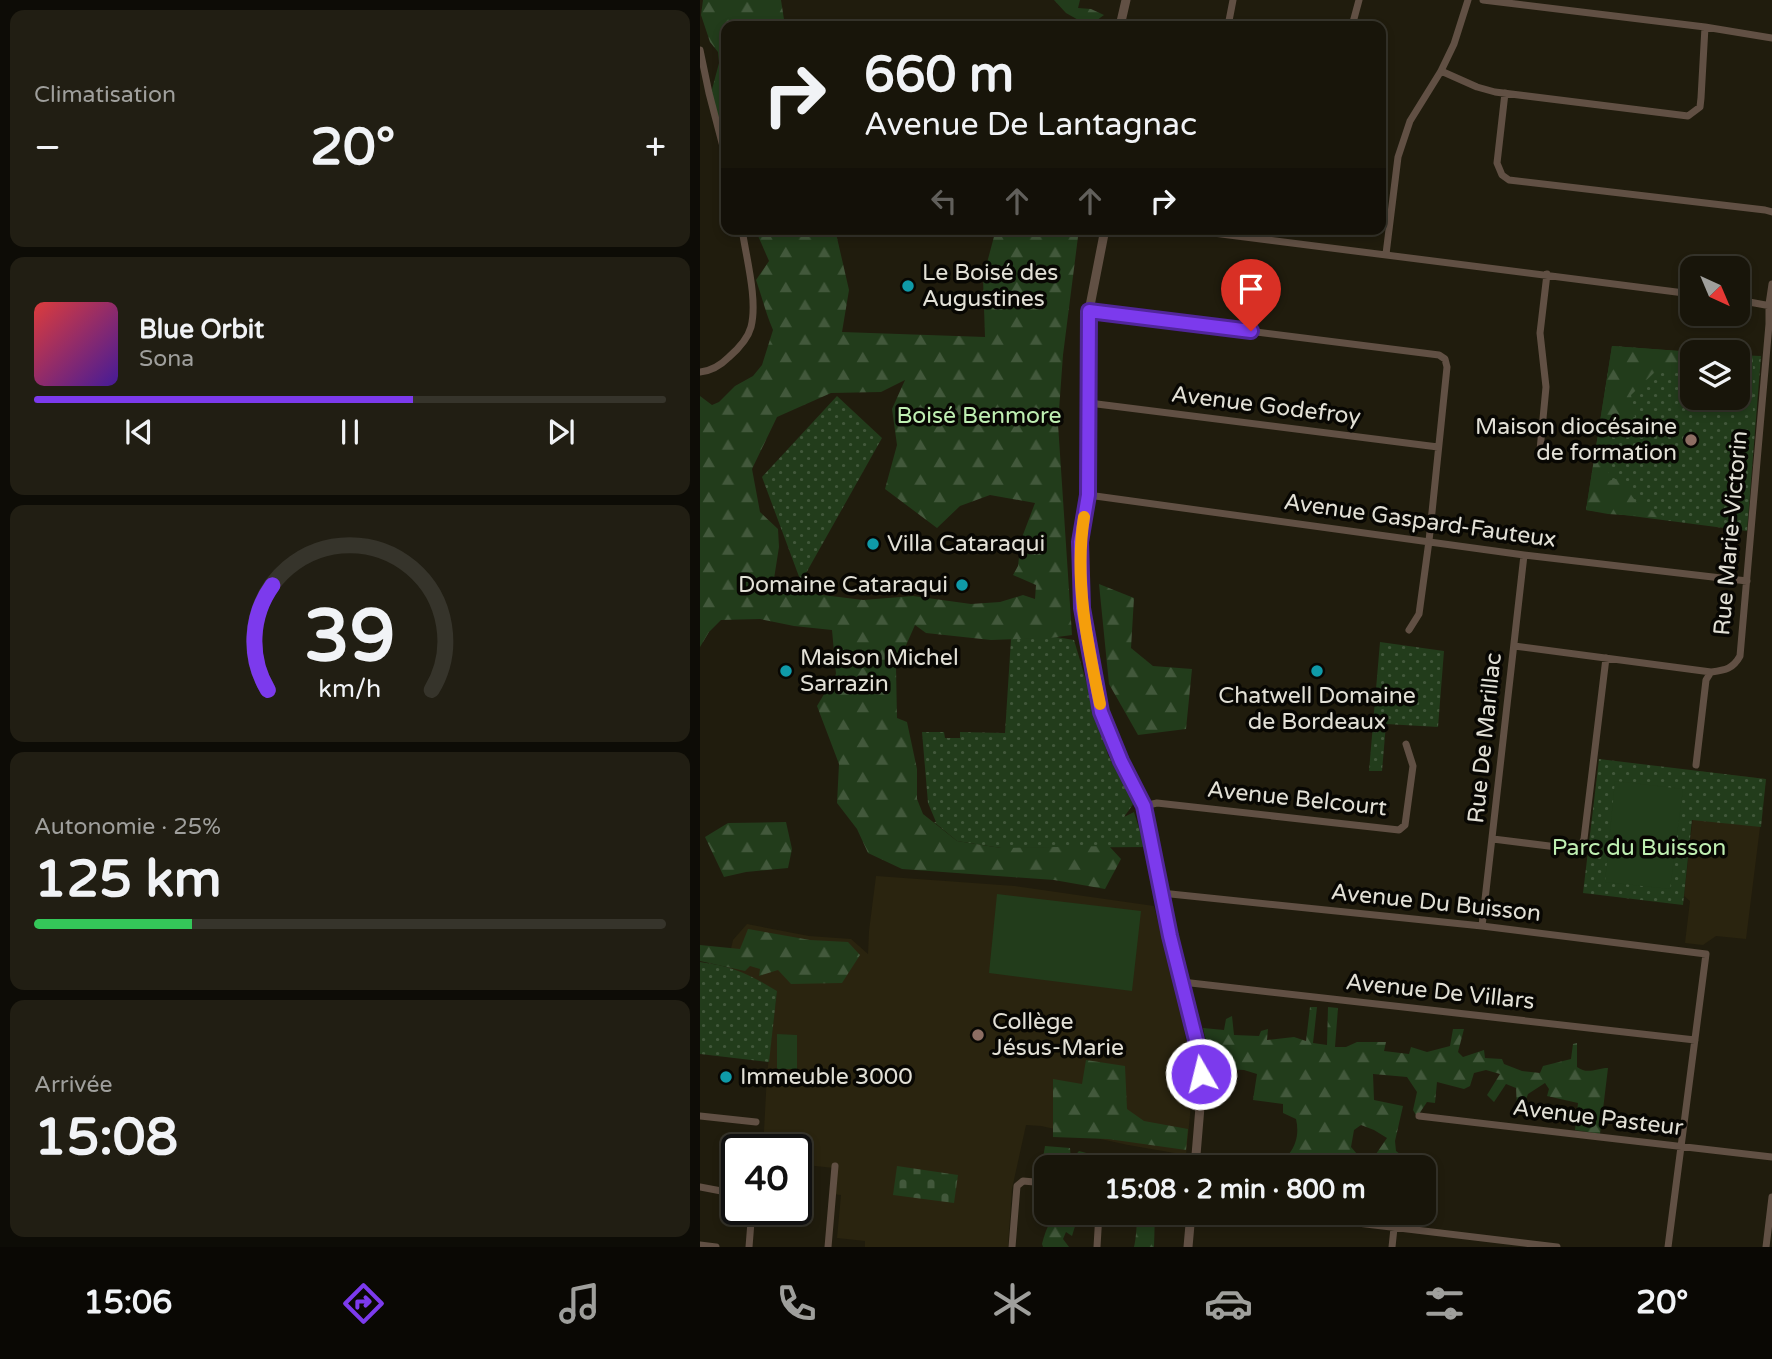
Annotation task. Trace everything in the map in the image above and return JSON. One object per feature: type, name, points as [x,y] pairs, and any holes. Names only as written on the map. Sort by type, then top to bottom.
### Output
[{"type":"street","points":[[1121,21],[1126,0]]},
{"type":"street","points":[[1229,21],[1233,0]]},
{"type":"street","points":[[1353,21],[1359,0]]},
{"type":"street","points":[[1385,254],[1398,157],[1410,121],[1441,71],[1454,44],[1468,0]]},
{"type":"street","points":[[1483,0],[1705,27],[1772,38]]},
{"type":"street","points":[[1441,71],[1477,87],[1505,93],[1688,116],[1700,107],[1705,27]]},
{"type":"street","points":[[700,50],[721,139]]},
{"type":"street","points":[[1505,93],[1497,163],[1502,175],[1509,180],[1772,212]]},
{"type":"street","points":[[700,372],[723,363],[751,329],[754,306],[743,235]]},
{"type":"street","points":[[1104,235],[1089,311],[1088,495],[1080,542],[1082,608],[1101,712],[1121,761],[1144,806],[1161,893],[1199,1052],[1201,1074],[1196,1155]]},
{"type":"street","points":[[1231,235],[1680,292]]},
{"type":"street","points":[[1540,450],[1546,387],[1540,333],[1547,274]]},
{"type":"street","name":"Rue Marie-Victorin","points":[[1711,672],[1728,669],[1740,656],[1772,284]]},
{"type":"street","points":[[1750,302],[1770,305]]},
{"type":"street","points":[[1089,311],[1439,355],[1445,359],[1447,367],[1429,541],[1419,614],[1409,630]]},
{"type":"street","name":"Avenue Godefroy","points":[[1089,402],[1438,447]]},
{"type":"street","name":"Avenue Gaspard-Fauteux","points":[[1088,495],[1524,555],[1747,581]]},
{"type":"street","name":"Rue De Marillac","points":[[1482,926],[1524,555]]},
{"type":"street","points":[[1514,646],[1711,672],[1704,691],[1696,765]]},
{"type":"street","points":[[1493,839],[1573,849],[1581,846],[1606,658]]},
{"type":"street","name":"Avenue Belcourt","points":[[1144,806],[1157,803],[1399,830],[1405,825],[1413,766],[1406,744]]},
{"type":"street","name":"Avenue Du Buisson","points":[[1161,893],[1482,926],[1706,954],[1695,1040]]},
{"type":"street","name":"Avenue De Villars","points":[[1182,982],[1695,1040]]},
{"type":"street","points":[[1668,1247],[1695,1040]]},
{"type":"street","points":[[700,1116],[756,1122]]},
{"type":"street","name":"Avenue Pasteur","points":[[1419,1116],[1772,1157]]},
{"type":"street","points":[[828,1247],[835,1166]]},
{"type":"street","points":[[1012,1247],[1017,1186],[1023,1181],[1034,1182]]},
{"type":"street","points":[[700,1187],[721,1191]]},
{"type":"street","points":[[1766,1247],[1772,1197]]},
{"type":"street","points":[[748,1247],[750,1225]]},
{"type":"street","points":[[1097,1247],[1099,1225]]},
{"type":"street","points":[[1188,1247],[1190,1225]]},
{"type":"street","points":[[1370,1225],[1500,1244],[1557,1247]]},
{"type":"street","points":[[1392,1247],[1394,1228]]},
{"type":"street","points":[[700,1245],[716,1247]]},
{"type":"shaded area","points":[[1698,771],[1766,779],[1746,939],[1716,936],[1703,945],[1685,943],[1690,901],[1684,896]]},
{"type":"shaded area","name":"Collège Jésus-Marie","points":[[876,876],[1015,886],[1154,906],[1192,1070],[1186,1155],[1026,1125],[1012,1189],[1008,1247],[865,1247],[865,1241],[837,1238],[841,1195],[832,1194],[834,1168],[812,1166],[812,1134],[764,1134],[767,1074],[777,991],[727,966],[733,940],[747,924],[809,936],[851,939],[868,954]]},
{"type":"green space","points":[[703,0],[781,0],[784,21],[721,21],[721,127],[710,97],[719,63],[718,52],[710,42],[701,15]]},
{"type":"green space","points":[[1054,0],[1080,0],[1078,8],[1091,9],[1104,15],[1096,21],[1080,21],[1066,13]]},
{"type":"green space","name":"Boisé Benmore","points":[[758,235],[836,235],[849,290],[842,332],[985,337],[983,278],[994,235],[1078,235],[1063,355],[1058,424],[1072,635],[991,640],[926,633],[915,625],[896,668],[897,718],[907,722],[917,769],[917,799],[923,814],[957,841],[1001,848],[1109,846],[1121,859],[1105,889],[1054,880],[902,869],[868,853],[857,829],[837,803],[839,764],[817,706],[836,674],[832,630],[760,619],[721,620],[709,632],[700,647],[700,396],[712,405],[719,402],[735,386],[753,376],[762,365],[773,330],[756,280],[769,261]],"holes":[[[905,380],[892,409],[897,445],[885,489],[937,528],[960,506],[990,495],[1035,503],[1021,540],[1018,566],[1013,575],[1036,585],[1035,599],[1023,595],[1000,602],[971,604],[913,596],[863,600],[815,594],[793,588],[785,581],[773,585],[779,547],[778,529],[760,512],[752,469],[777,417],[831,393],[881,392]]]},
{"type":"green space","points":[[1612,346],[1680,351],[1680,410],[1750,410],[1750,356],[1761,356],[1747,531],[1586,510]]},
{"type":"green space","points":[[1612,346],[1680,351],[1680,373],[1657,370],[1631,395],[1635,417],[1621,419],[1608,426],[1608,481],[1619,478],[1637,503],[1668,518],[1586,510]]},
{"type":"green space","points":[[1750,356],[1753,356],[1753,411],[1740,410],[1750,410]]},
{"type":"green space","points":[[837,396],[882,438],[801,582],[762,477]]},
{"type":"green space","points":[[1099,584],[1134,598],[1131,648],[1153,666],[1192,669],[1186,729],[1138,735],[1109,684]]},
{"type":"green space","points":[[1056,637],[1074,640],[1108,755],[1134,803],[1124,817],[1134,812],[1145,847],[1001,848],[957,841],[934,822],[928,803],[922,732],[944,732],[945,738],[960,738],[960,732],[1005,733],[1011,639]]},
{"type":"green space","points":[[1380,642],[1444,651],[1438,727],[1386,724],[1382,771],[1369,771]]},
{"type":"green space","name":"Parc du Buisson","points":[[1599,759],[1766,779],[1761,827],[1692,820],[1683,905],[1583,893]]},
{"type":"green space","points":[[1615,781],[1683,789],[1670,889],[1605,882]]},
{"type":"green space","points":[[786,822],[792,849],[788,868],[724,877],[705,837],[728,823]]},
{"type":"green space","points":[[997,894],[1141,911],[1132,991],[989,973]]},
{"type":"green space","points":[[748,929],[810,940],[848,942],[860,955],[842,983],[791,984],[778,970],[759,976],[760,969],[750,966],[745,971],[700,961],[700,945],[740,949]]},
{"type":"green space","points":[[700,962],[740,972],[777,991],[769,1062],[700,1054]]},
{"type":"green space","points":[[1310,1007],[1317,1007],[1313,1043],[1327,1045],[1328,1007],[1338,1008],[1335,1047],[1346,1047],[1357,1042],[1386,1042],[1384,1051],[1409,1054],[1411,1047],[1427,1052],[1450,1046],[1453,1029],[1464,1029],[1458,1052],[1463,1057],[1484,1050],[1485,1058],[1502,1059],[1504,1064],[1522,1071],[1540,1073],[1543,1066],[1571,1059],[1573,1044],[1577,1043],[1577,1067],[1588,1071],[1608,1068],[1600,1134],[1575,1130],[1578,1103],[1547,1096],[1549,1089],[1545,1083],[1528,1094],[1523,1107],[1517,1108],[1516,1088],[1506,1084],[1494,1102],[1487,1095],[1500,1074],[1486,1070],[1474,1073],[1470,1086],[1464,1089],[1437,1082],[1435,1103],[1427,1102],[1417,1117],[1413,1110],[1417,1092],[1407,1077],[1373,1074],[1374,1100],[1403,1106],[1395,1141],[1396,1151],[1401,1155],[1376,1154],[1387,1138],[1361,1125],[1354,1130],[1351,1147],[1359,1155],[1290,1155],[1297,1138],[1296,1119],[1283,1113],[1283,1104],[1253,1100],[1257,1074],[1244,1070],[1210,1068],[1203,1028],[1224,1030],[1226,1019],[1232,1016],[1234,1035],[1259,1036],[1261,1031],[1268,1029],[1267,1040],[1294,1037],[1306,1041]]},
{"type":"green space","points":[[777,1034],[797,1035],[797,1069],[777,1069]]},
{"type":"green space","points":[[1086,1060],[1125,1066],[1127,1109],[1144,1121],[1188,1129],[1186,1150],[1108,1139],[1053,1137],[1053,1079],[1082,1084]]},
{"type":"green space","points":[[1045,1146],[1070,1148],[1071,1155],[1044,1155]]},
{"type":"green space","points":[[1079,1151],[1089,1155],[1075,1155]]},
{"type":"green space","points":[[897,1166],[958,1175],[954,1203],[893,1195]]},
{"type":"green space","points":[[1075,1225],[1072,1236],[1066,1232],[1063,1239],[1069,1247],[1043,1247],[1048,1226]]},
{"type":"green space","points":[[1137,1225],[1155,1225],[1154,1247],[1134,1247]]},
{"type":"slow traffic","points":[[1084,517],[1080,542],[1082,608],[1100,704]]},
{"type":"place","name":"Le Boisé des Augustines","points":[[908,286]]},
{"type":"place","name":"Maison diocésaine de formation","points":[[1691,440]]},
{"type":"place","name":"Villa Cataraqui","points":[[873,544]]},
{"type":"place","name":"Domaine Cataraqui","points":[[962,585]]},
{"type":"place","name":"Maison Michel Sarrazin","points":[[786,671]]},
{"type":"place","name":"Chatwell Domaine de Bordeaux","points":[[1317,671]]},
{"type":"place","name":"Collège Jésus-Marie","points":[[978,1035]]},
{"type":"place","name":"Immeuble 3000","points":[[726,1077]]},
{"type":"route","points":[[1201,1074],[1199,1052],[1170,936],[1144,806],[1121,761],[1101,712],[1082,608],[1080,542],[1088,495],[1089,311],[1251,331]]}]
